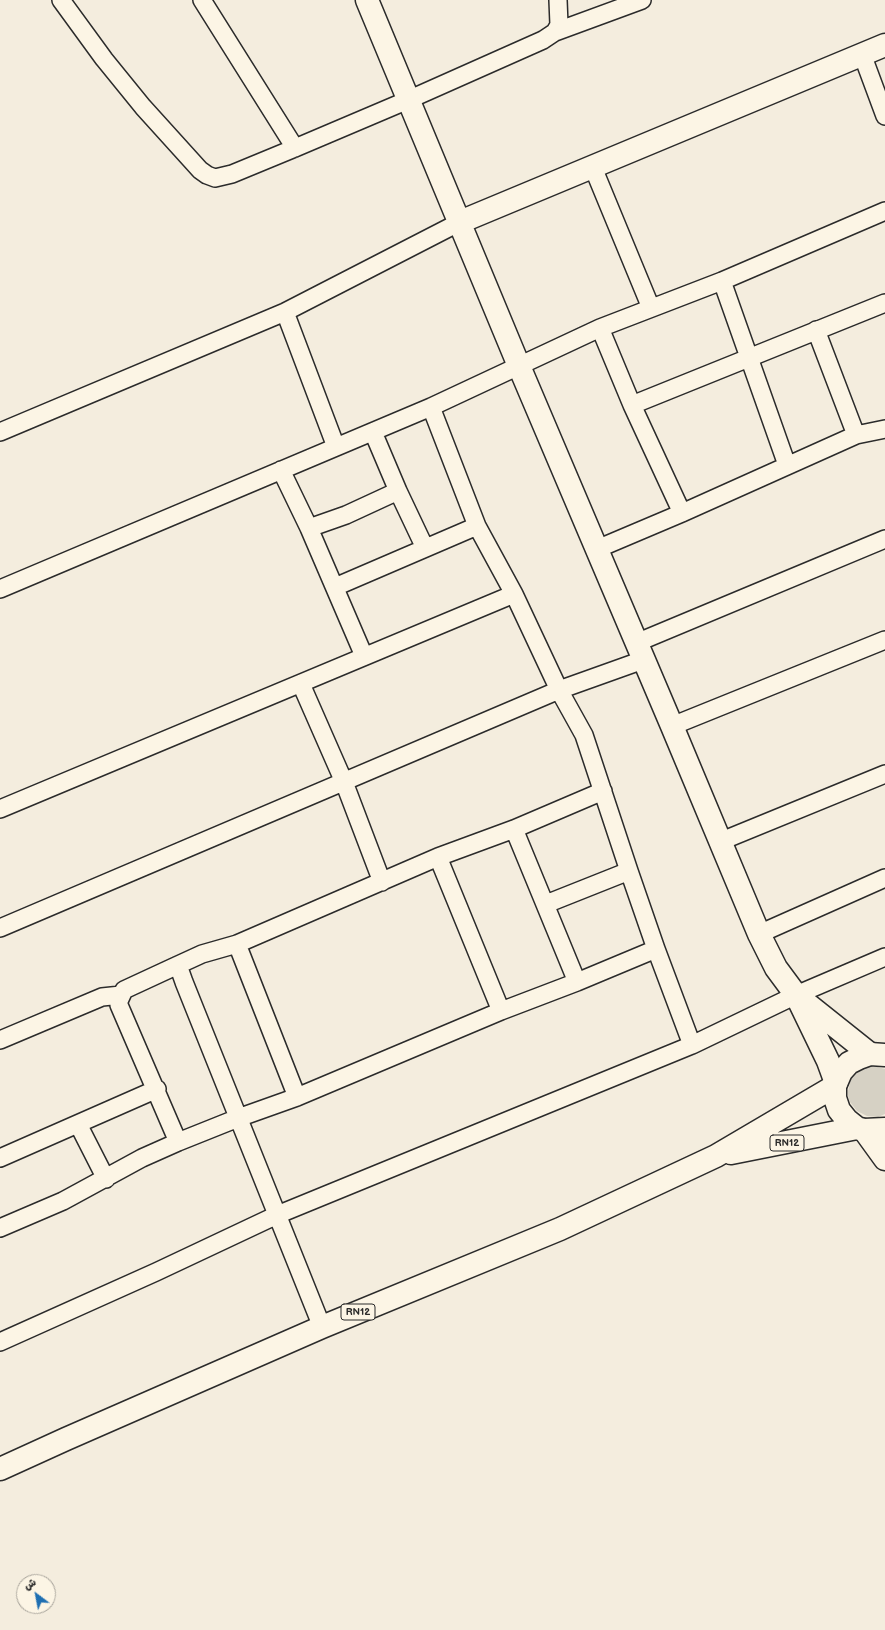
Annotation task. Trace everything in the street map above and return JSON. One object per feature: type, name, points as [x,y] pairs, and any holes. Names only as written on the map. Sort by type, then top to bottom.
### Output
[{"type":"street","points":[[61,0],[104,59],[143,106],[191,161],[207,175],[215,178],[222,177],[294,148],[408,100],[543,40],[555,32],[642,0]]},
{"type":"street","points":[[202,0],[294,148]]},
{"type":"street","points":[[555,32],[559,25],[558,0]]},
{"type":"street","points":[[370,1],[408,100],[758,934],[776,968],[796,995],[828,1061],[836,1084],[835,1098],[839,1110],[847,1120],[869,1129],[885,1159]]},
{"type":"street","points":[[0,432],[285,312],[460,222],[885,45]]},
{"type":"street","points":[[862,54],[885,116]]},
{"type":"street","points":[[592,166],[651,308]]},
{"type":"street","points":[[0,589],[431,407],[600,328],[722,281],[885,211]]},
{"type":"street","points":[[722,281],[786,465]]},
{"type":"street","points":[[632,405],[885,303]]},
{"type":"street","points":[[285,312],[336,447]]},
{"type":"street","points":[[600,328],[632,405],[682,513]]},
{"type":"street","points":[[816,330],[856,435]]},
{"type":"street","points":[[431,407],[477,526],[514,594],[559,690],[584,734],[656,949],[692,1045]]},
{"type":"street","points":[[597,549],[682,513],[786,465],[856,435],[885,429]]},
{"type":"street","points":[[373,432],[398,491],[425,548]]},
{"type":"street","points":[[281,470],[309,528],[364,656]]},
{"type":"street","points":[[309,528],[346,515],[398,491]]},
{"type":"street","points":[[335,587],[477,526]]},
{"type":"street","points":[[0,928],[559,690],[639,651],[885,539]]},
{"type":"street","points":[[0,809],[514,594]]},
{"type":"street","points":[[672,726],[885,640]]},
{"type":"street","points":[[301,684],[344,782],[382,882]]},
{"type":"street","points":[[719,842],[885,774]]},
{"type":"street","points":[[178,1142],[119,1005],[121,995],[124,990],[202,954],[238,944],[438,857],[514,829],[603,791]]},
{"type":"street","points":[[514,829],[577,982]]},
{"type":"street","points":[[438,857],[501,1011]]},
{"type":"street","points":[[546,904],[629,871]]},
{"type":"street","points":[[758,934],[885,878]]},
{"type":"street","points":[[238,944],[297,1097]]},
{"type":"street","points":[[0,1228],[63,1201],[106,1179],[142,1158],[178,1142],[238,1118],[297,1097],[501,1011],[577,982],[656,949]]},
{"type":"street","points":[[0,1342],[156,1272],[277,1215],[692,1045],[796,995],[885,957]]},
{"type":"street","points":[[178,964],[322,1327]]},
{"type":"street","points":[[0,1040],[102,997],[121,995]]},
{"type":"street","points":[[796,995],[881,1055]]},
{"type":"street","name":"RN12","points":[[0,1470],[79,1432],[322,1327],[560,1229],[716,1156],[836,1084],[841,1072],[849,1064],[859,1058],[881,1055]]},
{"type":"street","points":[[0,1158],[156,1089]]},
{"type":"street","points":[[78,1124],[106,1179]]},
{"type":"street","name":"RN12","points":[[716,1156],[869,1129]]},
{"type":"shaded area","points":[[868,1066],[885,1069],[885,1114],[878,1117],[867,1116],[857,1111],[850,1102],[848,1096],[851,1079],[858,1071]]}]
